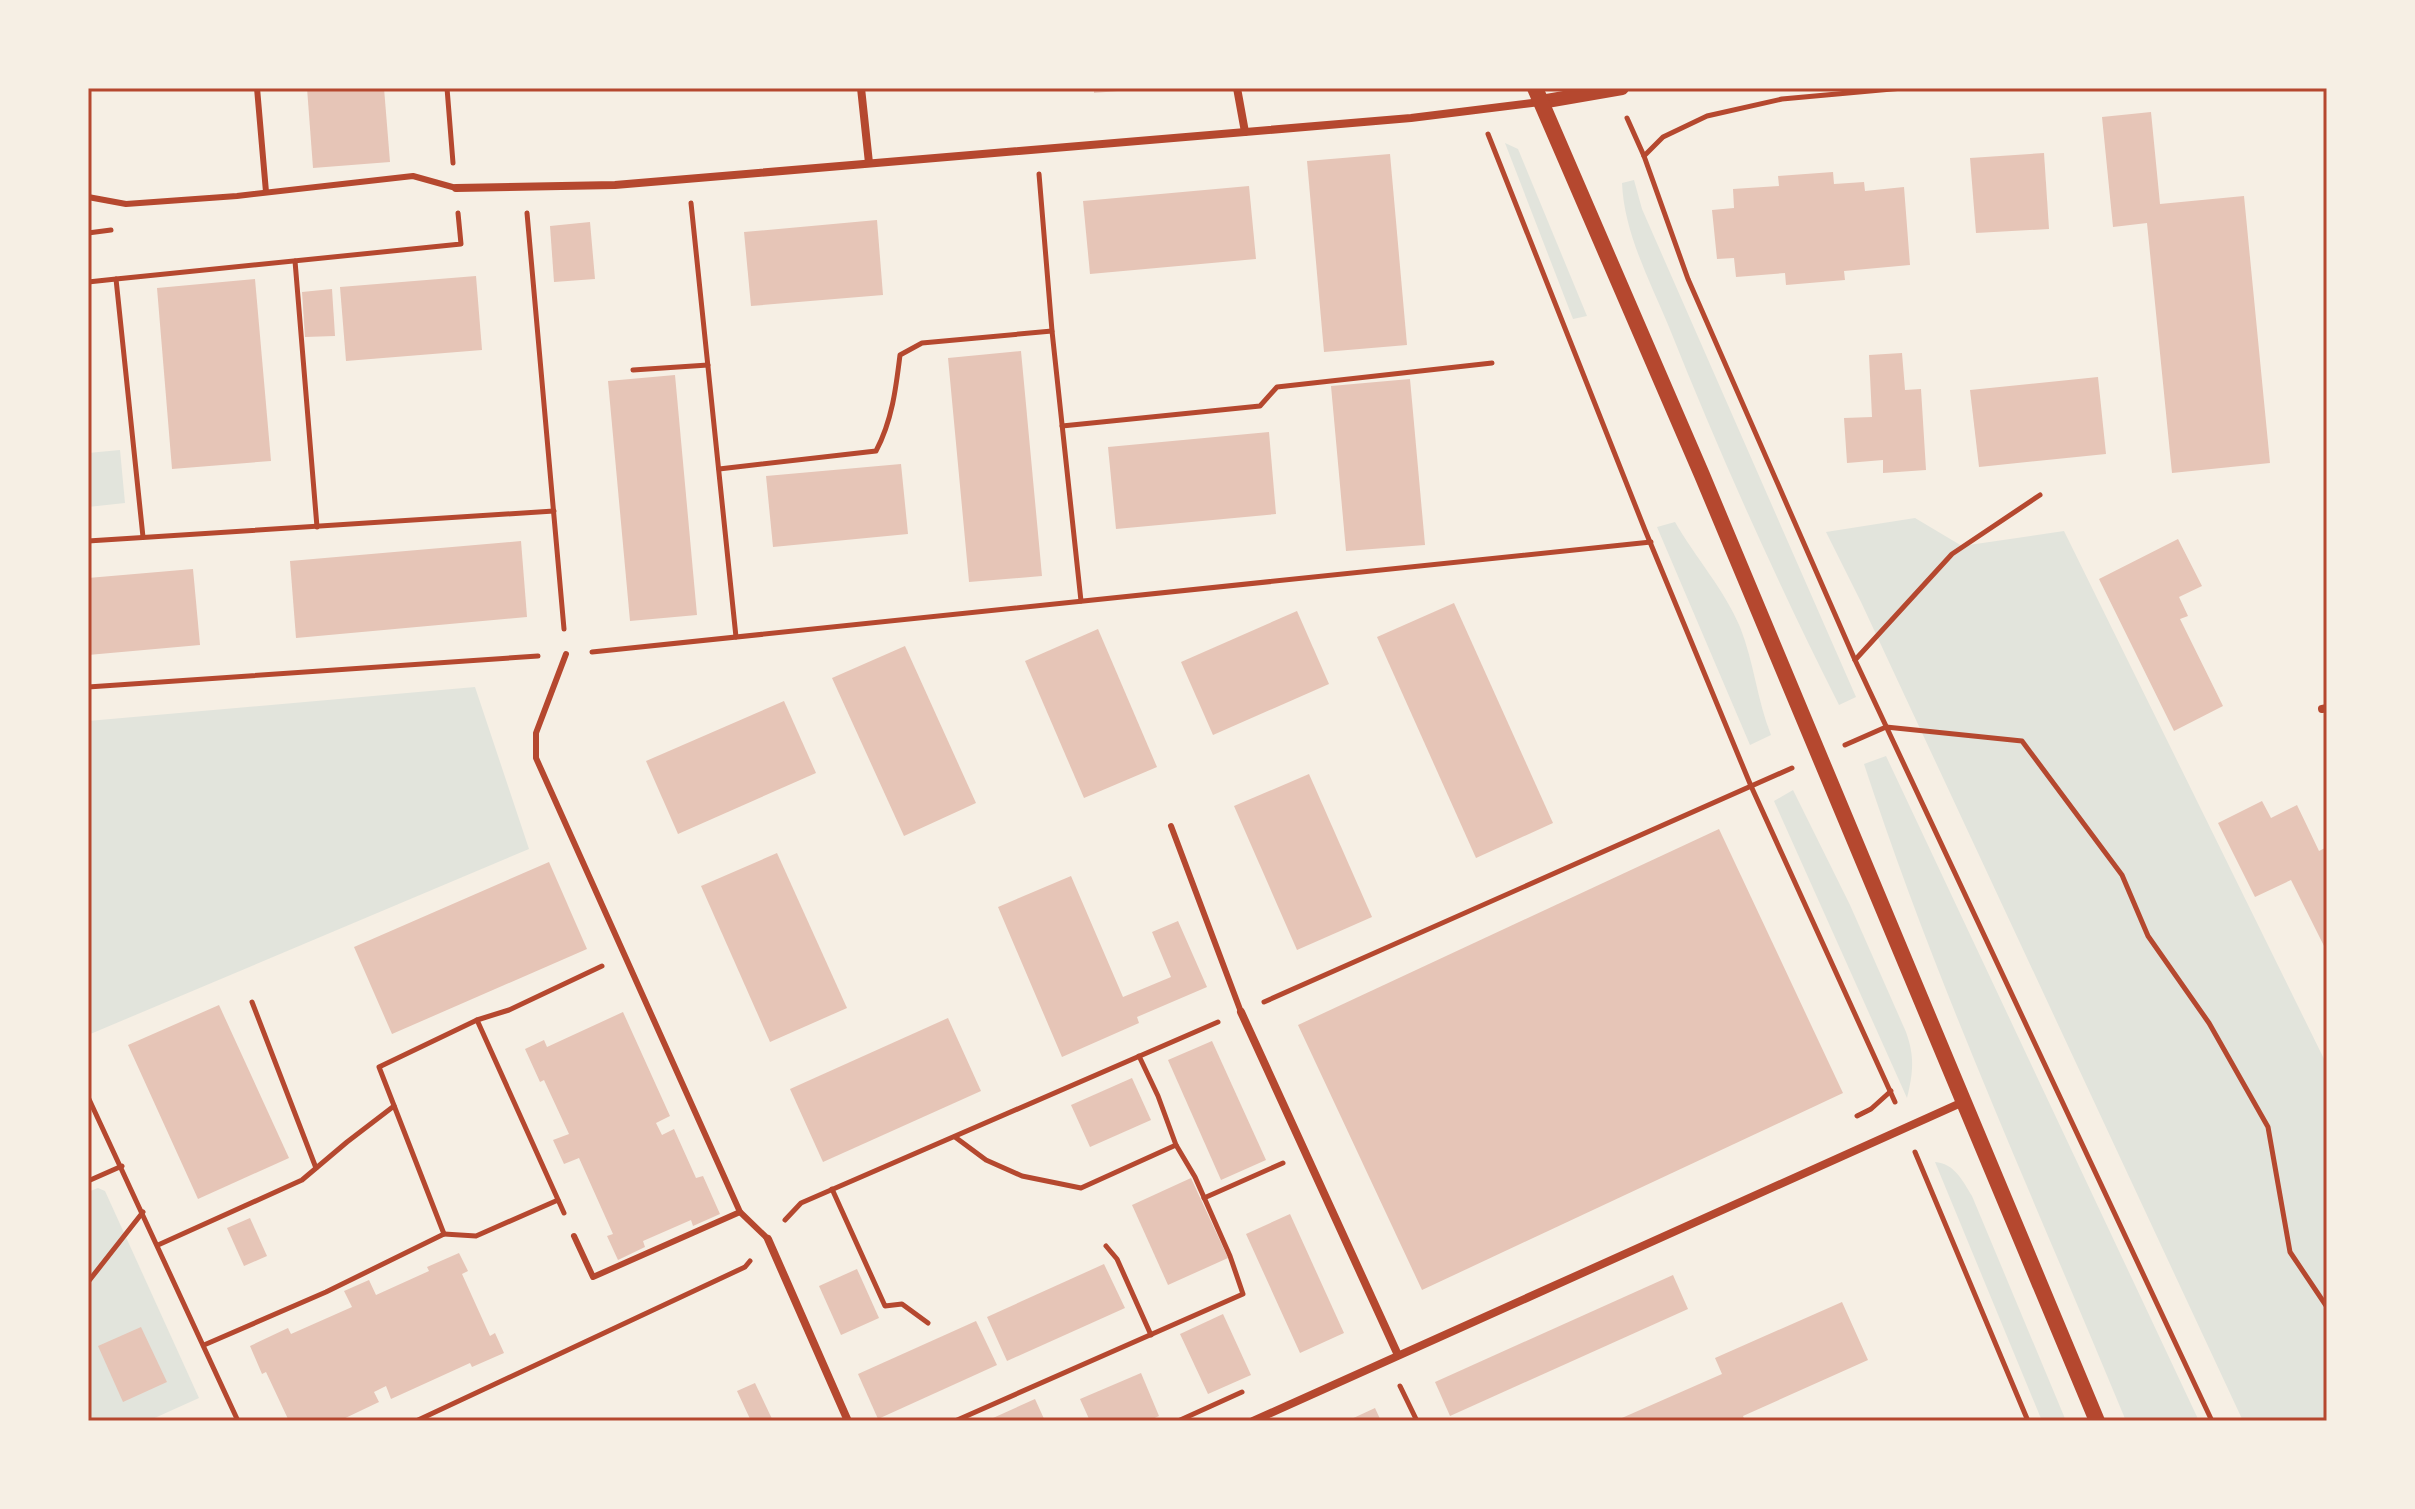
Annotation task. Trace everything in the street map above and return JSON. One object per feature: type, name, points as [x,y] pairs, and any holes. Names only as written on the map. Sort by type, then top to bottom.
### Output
[{"type":"main road","points":[[1538,95],[1702,475],[2097,1421]]},
{"type":"street","points":[[861,88],[869,163]]},
{"type":"street","points":[[1237,88],[1245,132]]},
{"type":"street","points":[[456,188],[615,185],[1411,118],[1478,110],[1538,95],[1618,89]]},
{"type":"street","points":[[1241,1012],[1398,1355]]},
{"type":"street","points":[[1253,1421],[1963,1102]]},
{"type":"street","points":[[768,1239],[848,1421]]},
{"type":"lane","points":[[257,88],[266,192]]},
{"type":"lane","points":[[88,197],[126,204],[413,176],[456,188]]},
{"type":"lane","points":[[566,654],[536,733],[536,758],[740,1212],[768,1239]]},
{"type":"lane","points":[[1171,826],[1241,1012]]},
{"type":"lane","points":[[574,1236],[593,1277],[740,1212]]},
{"type":"path","points":[[88,282],[461,244],[447,88]]},
{"type":"path","points":[[1644,156],[1663,137],[1707,116],[1782,99],[1903,88]]},
{"type":"path","points":[[1618,89],[1688,279],[1855,660],[2212,1421]]},
{"type":"path","points":[[1478,110],[1751,786],[1891,1091],[2028,1421]]},
{"type":"path","points":[[1037,149],[1052,331],[1081,601]]},
{"type":"path","points":[[688,178],[736,637]]},
{"type":"path","points":[[525,187],[566,654]]},
{"type":"path","points":[[295,261],[317,527]]},
{"type":"path","points":[[116,279],[143,537]]},
{"type":"path","points":[[719,469],[876,451],[895,395],[900,355],[922,343],[1052,331]]},
{"type":"path","points":[[1062,426],[1260,406],[1277,387],[1492,363]]},
{"type":"path","points":[[633,370],[708,365]]},
{"type":"path","points":[[1855,660],[1952,554],[2040,495]]},
{"type":"path","points":[[88,541],[554,511]]},
{"type":"path","points":[[88,687],[566,654],[1651,542]]},
{"type":"path","points":[[1886,727],[2022,741],[2122,875],[2148,936],[2209,1023],[2268,1127],[2290,1252],[2327,1307]]},
{"type":"path","points":[[444,1234],[379,1067],[624,956]]},
{"type":"path","points":[[252,1002],[316,1168]]},
{"type":"path","points":[[477,1020],[574,1236]]},
{"type":"path","points":[[955,1421],[1243,1294],[1230,1256],[1195,1177],[1176,1145],[1139,1056]]},
{"type":"path","points":[[88,1097],[238,1421]]},
{"type":"path","points":[[158,1245],[302,1180],[394,1106]]},
{"type":"path","points":[[954,1136],[986,1160],[1022,1176],[1081,1188],[1176,1145]]},
{"type":"path","points":[[1204,1198],[1306,1153]]},
{"type":"path","points":[[88,1181],[122,1166]]},
{"type":"path","points":[[832,1189],[885,1306],[902,1304],[928,1323]]},
{"type":"path","points":[[204,1345],[326,1292],[444,1234],[476,1236],[558,1200]]},
{"type":"path","points":[[88,1282],[143,1212]]},
{"type":"path","points":[[416,1421],[745,1267],[768,1239]]},
{"type":"path","points":[[1106,1246],[1117,1259],[1151,1335]]},
{"type":"path","points":[[1386,1361],[1417,1421]]},
{"type":"shaded area","points":[[1505,143],[1518,149],[1587,316],[1573,319]]},
{"type":"shaded area","points":[[1634,180],[1642,209],[1856,697],[1839,705],[1750,518],[1639,256],[1628,220],[1622,183]]},
{"type":"shaded area","points":[[120,450],[125,503],[88,507],[88,453]]},
{"type":"shaded area","points":[[1915,518],[1962,546],[2064,531],[2327,1065],[2327,1421],[2243,1421],[1826,532]]},
{"type":"shaded area","points":[[1675,522],[1726,599],[1745,640],[1771,735],[1750,745],[1657,527]]},
{"type":"shaded area","points":[[475,687],[529,849],[88,1035],[88,721]]},
{"type":"shaded area","points":[[1886,756],[2199,1421],[2126,1421],[1955,1013],[1893,848],[1864,764]]},
{"type":"shaded area","points":[[1793,790],[1850,905],[1906,1032],[1912,1065],[1907,1098],[1774,801]]},
{"type":"shaded area","points":[[1935,1162],[1953,1169],[1972,1196],[2066,1421],[2042,1421]]},
{"type":"shaded area","points":[[98,1188],[105,1191],[199,1398],[148,1421],[88,1421],[88,1192]]},
{"type":"building","points":[[307,88],[384,88],[390,162],[313,168]]},
{"type":"building","points":[[1094,88],[1130,88],[1130,90],[1094,93]]},
{"type":"building","points":[[2151,112],[2160,204],[2244,196],[2270,463],[2172,473],[2147,223],[2113,227],[2102,117]]},
{"type":"building","points":[[2044,153],[2049,229],[1976,233],[1970,158]]},
{"type":"building","points":[[1390,154],[1407,345],[1324,352],[1307,161]]},
{"type":"building","points":[[1833,172],[1834,184],[1864,182],[1865,191],[1904,187],[1910,265],[1844,271],[1845,280],[1786,285],[1785,273],[1736,277],[1734,258],[1717,259],[1712,210],[1734,208],[1733,189],[1779,186],[1778,176]]},
{"type":"building","points":[[1249,186],[1256,259],[1090,274],[1083,201]]},
{"type":"building","points":[[877,220],[883,295],[751,306],[744,232]]},
{"type":"building","points":[[590,222],[595,279],[554,282],[550,226]]},
{"type":"building","points":[[476,276],[482,350],[346,361],[340,287]]},
{"type":"building","points":[[255,279],[271,461],[172,469],[157,288]]},
{"type":"building","points":[[332,289],[335,336],[305,337],[302,292]]},
{"type":"building","points":[[1021,351],[1042,576],[969,582],[948,358]]},
{"type":"building","points":[[1902,353],[1905,390],[1921,389],[1926,470],[1883,473],[1883,460],[1847,463],[1844,418],[1872,417],[1869,355]]},
{"type":"building","points":[[675,375],[697,615],[630,621],[608,381]]},
{"type":"building","points":[[2098,377],[2106,454],[1979,467],[1970,390]]},
{"type":"building","points":[[1410,379],[1425,545],[1346,551],[1331,386]]},
{"type":"building","points":[[1269,432],[1276,514],[1116,529],[1108,447]]},
{"type":"building","points":[[901,464],[908,534],[773,547],[766,476]]},
{"type":"building","points":[[2178,539],[2202,586],[2179,597],[2188,616],[2180,619],[2223,706],[2174,731],[2099,579]]},
{"type":"building","points":[[521,541],[527,617],[296,638],[290,561]]},
{"type":"building","points":[[193,569],[200,645],[88,655],[88,578]]},
{"type":"building","points":[[1454,603],[1553,823],[1476,858],[1377,637]]},
{"type":"building","points":[[1297,611],[1329,684],[1213,735],[1181,662]]},
{"type":"building","points":[[1098,629],[1157,767],[1084,798],[1025,661]]},
{"type":"building","points":[[905,646],[976,803],[904,836],[832,678]]},
{"type":"building","points":[[784,701],[816,773],[678,834],[646,761]]},
{"type":"building","points":[[1309,774],[1372,917],[1297,950],[1234,806]]},
{"type":"building","points":[[2262,801],[2271,818],[2297,805],[2319,851],[2327,847],[2327,952],[2291,880],[2255,897],[2218,823]]},
{"type":"building","points":[[1719,829],[1843,1093],[1422,1290],[1298,1025]]},
{"type":"building","points":[[777,853],[847,1008],[770,1042],[701,886]]},
{"type":"building","points":[[549,862],[587,949],[392,1034],[354,947]]},
{"type":"building","points":[[1071,876],[1123,997],[1171,977],[1152,932],[1178,921],[1207,987],[1137,1017],[1139,1023],[1062,1057],[998,907]]},
{"type":"building","points":[[219,1005],[289,1158],[198,1199],[128,1045]]},
{"type":"building","points":[[623,1012],[670,1116],[656,1123],[662,1135],[674,1129],[696,1178],[703,1176],[720,1214],[693,1226],[691,1220],[643,1241],[645,1247],[618,1260],[607,1236],[613,1234],[579,1158],[564,1164],[553,1140],[569,1134],[544,1080],[540,1082],[525,1049],[544,1040],[547,1047]]},
{"type":"building","points":[[948,1018],[981,1091],[823,1162],[790,1089]]},
{"type":"building","points":[[1212,1041],[1266,1160],[1221,1180],[1168,1060]]},
{"type":"building","points":[[1132,1078],[1151,1120],[1090,1147],[1071,1105]]},
{"type":"building","points":[[1191,1178],[1228,1258],[1168,1285],[1132,1205]]},
{"type":"building","points":[[1290,1214],[1344,1333],[1300,1353],[1246,1234]]},
{"type":"building","points":[[250,1218],[267,1256],[244,1266],[227,1228]]},
{"type":"building","points":[[459,1253],[468,1271],[462,1274],[490,1336],[495,1333],[504,1353],[472,1367],[470,1363],[391,1399],[386,1386],[374,1392],[379,1402],[339,1421],[282,1421],[288,1419],[250,1346],[288,1328],[291,1334],[352,1307],[344,1291],[369,1280],[376,1295],[429,1271],[427,1267]]},
{"type":"building","points":[[1104,1264],[1125,1308],[1007,1361],[987,1317]]},
{"type":"building","points":[[857,1269],[879,1318],[841,1335],[819,1286]]},
{"type":"building","points":[[1673,1275],[1688,1309],[1450,1416],[1435,1382]]},
{"type":"building","points":[[1842,1302],[1868,1360],[1743,1416],[1745,1421],[1615,1421],[1722,1374],[1715,1358]]},
{"type":"building","points":[[1223,1314],[1251,1375],[1208,1394],[1180,1334]]},
{"type":"building","points":[[976,1321],[997,1365],[878,1419],[858,1374]]},
{"type":"building","points":[[141,1327],[167,1382],[123,1402],[98,1346]]},
{"type":"building","points":[[1141,1373],[1159,1416],[1148,1421],[1090,1421],[1080,1399]]},
{"type":"building","points":[[755,1383],[773,1421],[751,1421],[737,1391]]},
{"type":"building","points":[[1035,1399],[1045,1421],[995,1421],[993,1418]]},
{"type":"building","points":[[1375,1408],[1381,1421],[1347,1421]]}]
